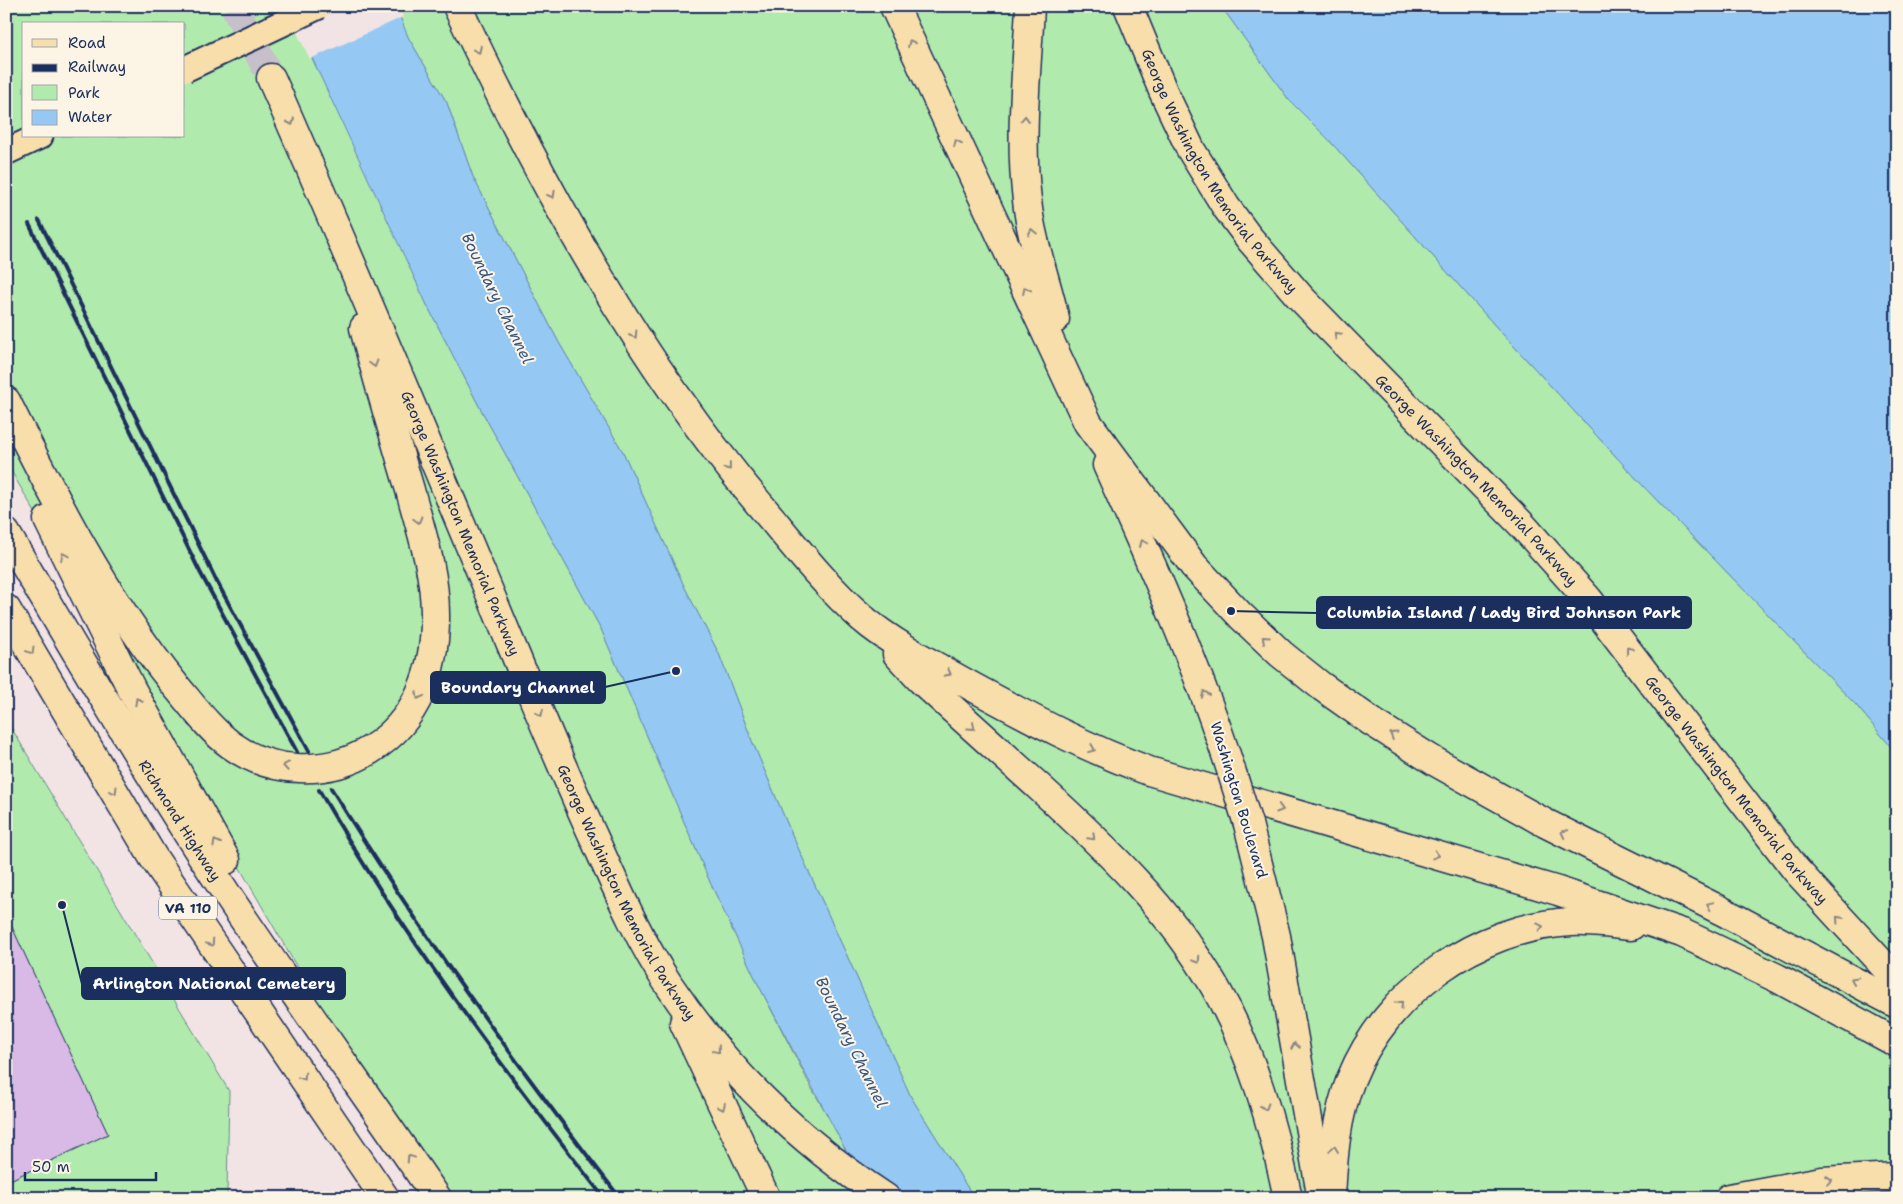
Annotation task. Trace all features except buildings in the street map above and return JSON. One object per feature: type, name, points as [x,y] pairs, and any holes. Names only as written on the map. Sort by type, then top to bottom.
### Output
[{"type":"highway","points":[[457,6],[548,186],[643,349],[679,402],[736,478],[799,551],[920,679],[1078,822],[1146,892],[1181,936],[1215,987],[1242,1043],[1266,1108],[1288,1198]]},
{"type":"highway","points":[[894,6],[1088,423],[1194,566],[1262,636],[1321,686],[1411,747],[1505,801],[1645,874],[1722,911],[1897,1004]]},
{"type":"highway","points":[[1030,6],[1024,150],[1027,202],[1033,240],[1069,382]]},
{"type":"highway","name":"George Washington Memorial Parkway","points":[[1128,6],[1162,91],[1191,150],[1226,207],[1249,238],[1300,297],[1523,526],[1588,599],[1796,870],[1867,950],[1897,980]]},
{"type":"highway","name":"George Washington Memorial Parkway","points":[[271,78],[339,232],[569,784],[625,905],[667,982],[710,1041],[748,1086],[775,1114],[833,1162],[886,1198]]},
{"type":"highway","points":[[6,401],[67,522],[116,605],[160,665],[218,734],[246,754],[263,761],[297,768],[333,765],[366,752],[382,743],[398,728],[423,690],[433,653],[435,613],[426,549],[370,352],[339,232]]},
{"type":"highway","points":[[6,412],[28,475],[63,554],[132,690],[314,1024]]},
{"type":"highway","name":"Washington Boulevard","points":[[1088,423],[1179,627],[1232,773],[1248,824],[1276,936],[1322,1198]]},
{"type":"highway","name":"Richmond Highway","points":[[6,533],[138,752],[225,891],[314,1024],[437,1198]]},
{"type":"highway","name":"VA 110","points":[[6,610],[153,857],[385,1198]]},
{"type":"highway","points":[[863,618],[933,665],[1010,708],[1083,745],[1116,759],[1188,783],[1594,902],[1682,933],[1763,970],[1897,1043]]},
{"type":"highway","points":[[1331,1198],[1333,1157],[1338,1125],[1351,1079],[1370,1041],[1382,1025],[1429,976],[1469,951],[1487,943],[1549,925],[1588,922],[1682,933]]},
{"type":"highway","points":[[667,982],[692,1042],[766,1198]]},
{"type":"highway","points":[[1729,1198],[1822,1181],[1897,1177]]},
{"type":"main road","points":[[185,69],[319,6]]},
{"type":"main road","points":[[6,152],[36,138]]},
{"type":"green space","points":[[6,6],[287,6],[354,145],[427,305],[478,404],[601,629],[710,882],[758,984],[812,1089],[844,1143],[850,1198],[441,1198],[389,1127],[6,462]]},
{"type":"green space","points":[[395,6],[1221,6],[1289,100],[1328,139],[1499,330],[1645,488],[1856,705],[1897,754],[1897,1198],[974,1198],[911,1097],[789,828],[752,741],[719,654],[685,588],[623,452],[558,341],[473,177],[447,103],[408,37]]},
{"type":"green space","points":[[6,719],[229,1091],[227,1193],[233,1198],[6,1198]]},
{"type":"water","points":[[1221,6],[1897,6],[1897,754],[1856,705],[1645,488],[1499,330],[1328,139],[1289,100]]},
{"type":"water","points":[[399,14],[408,37],[447,103],[473,177],[558,341],[623,452],[685,588],[719,654],[752,741],[789,828],[911,1097],[974,1198],[871,1198],[758,984],[710,882],[601,629],[478,404],[427,305],[311,56]]},
{"type":"pier","points":[[284,6],[398,6],[403,17],[310,59]]},
{"type":"tunnel","points":[[234,6],[271,78]]},
{"type":"railway","points":[[39,220],[217,582],[309,751]]},
{"type":"railway","points":[[29,224],[200,572],[297,752]]},
{"type":"railway","points":[[331,788],[434,946],[544,1098],[620,1198]]},
{"type":"railway","points":[[319,790],[384,896],[454,999],[604,1198]]},
{"type":"place","name":"Columbia Island / Lady Bird Johnson Park","points":[[1231,611]]},
{"type":"place","name":"Boundary Channel","points":[[676,671]]},
{"type":"place","name":"Arlington National Cemetery","points":[[62,905]]}]
